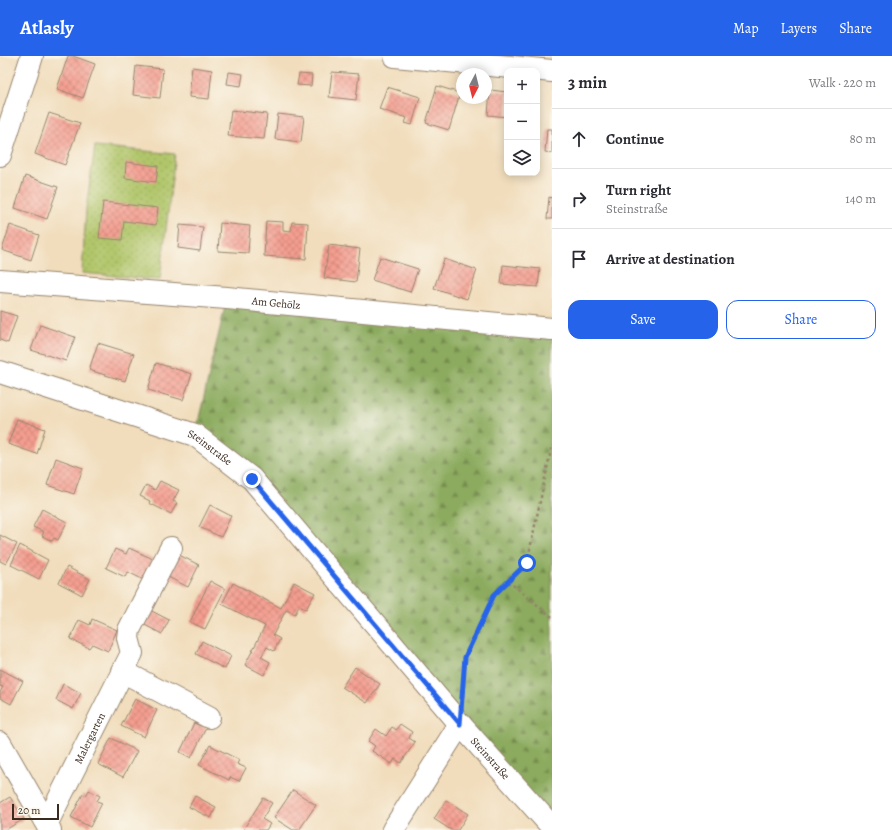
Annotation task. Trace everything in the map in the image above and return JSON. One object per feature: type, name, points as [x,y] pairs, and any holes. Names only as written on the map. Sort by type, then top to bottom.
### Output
[{"type":"street","points":[[0,155],[32,56]]},
{"type":"street","points":[[395,56],[552,71]]},
{"type":"street","name":"Am Gehölz","points":[[0,281],[227,298],[552,329]]},
{"type":"street","name":"Steinstraße","points":[[0,372],[195,434],[252,479],[460,724],[552,827]]},
{"type":"street","points":[[171,548],[129,630],[127,662],[209,717]]},
{"type":"street","name":"Malergarten","points":[[48,827],[127,662]]},
{"type":"street","points":[[393,830],[460,724]]},
{"type":"street","points":[[0,743],[48,827]]},
{"type":"path","points":[[460,724],[465,657],[494,595],[527,563],[552,445]]},
{"type":"path","points":[[508,581],[552,617]]},
{"type":"green space","points":[[95,146],[175,154],[160,280],[82,273],[86,209]]},
{"type":"green space","points":[[227,298],[552,329],[552,827],[252,479],[195,435]]},
{"type":"building","points":[[68,56],[73,56],[95,64],[83,98],[57,89]]},
{"type":"building","points":[[136,66],[163,69],[160,98],[133,95]]},
{"type":"building","points":[[192,67],[212,70],[209,99],[189,97]]},
{"type":"building","points":[[229,72],[243,74],[241,86],[227,84]]},
{"type":"building","points":[[332,72],[359,74],[356,100],[329,97]]},
{"type":"building","points":[[299,74],[312,75],[311,86],[297,85]]},
{"type":"building","points":[[437,86],[456,92],[457,104],[449,130],[426,123]]},
{"type":"building","points":[[387,87],[420,97],[412,125],[405,123],[407,118],[379,109]]},
{"type":"building","points":[[492,90],[504,92],[504,117],[488,115],[489,104],[492,104]]},
{"type":"building","points":[[231,110],[267,114],[264,139],[228,136]]},
{"type":"building","points":[[49,113],[80,123],[65,165],[35,154]]},
{"type":"building","points":[[278,114],[304,117],[301,142],[275,139]]},
{"type":"building","points":[[547,129],[552,129],[552,153],[545,152]]},
{"type":"building","points":[[126,162],[158,166],[156,182],[125,178]]},
{"type":"building","points":[[25,176],[58,187],[47,219],[15,208]]},
{"type":"building","points":[[549,197],[552,198],[552,219],[547,219]]},
{"type":"building","points":[[103,202],[158,208],[156,225],[124,221],[122,240],[99,238]]},
{"type":"building","points":[[266,221],[283,222],[283,230],[291,231],[292,222],[308,223],[306,259],[264,256]]},
{"type":"building","points":[[220,223],[250,226],[248,253],[218,251]]},
{"type":"building","points":[[10,225],[39,235],[31,260],[2,250]]},
{"type":"building","points":[[180,225],[203,227],[200,251],[178,248]]},
{"type":"building","points":[[329,245],[360,249],[356,282],[324,278]]},
{"type":"building","points":[[380,257],[418,269],[410,292],[372,280]]},
{"type":"building","points":[[444,259],[477,270],[467,299],[434,288]]},
{"type":"building","points":[[503,265],[540,269],[538,287],[501,284]]},
{"type":"building","points":[[0,311],[17,316],[8,343],[0,340]]},
{"type":"building","points":[[40,325],[75,337],[66,361],[31,350]]},
{"type":"building","points":[[98,343],[134,354],[125,381],[89,370]]},
{"type":"building","points":[[156,363],[192,374],[183,400],[148,390]]},
{"type":"building","points":[[17,419],[45,429],[37,454],[8,444]]},
{"type":"building","points":[[56,458],[83,468],[74,494],[47,485]]},
{"type":"building","points":[[160,481],[179,490],[173,501],[177,503],[171,514],[149,503],[150,501],[140,496],[146,485],[155,490]]},
{"type":"building","points":[[210,505],[231,516],[221,537],[199,527]]},
{"type":"building","points":[[42,509],[67,522],[58,540],[54,538],[52,541],[42,536],[44,532],[33,527]]},
{"type":"building","points":[[0,535],[17,544],[6,564],[0,561]]},
{"type":"building","points":[[20,545],[48,560],[39,579],[11,565]]},
{"type":"building","points":[[129,548],[153,559],[144,580],[128,572],[125,577],[106,568],[115,549],[126,554]]},
{"type":"building","points":[[179,555],[199,565],[188,587],[168,577]]},
{"type":"building","points":[[67,567],[90,579],[82,595],[59,583]]},
{"type":"building","points":[[210,581],[225,589],[205,629],[190,622]]},
{"type":"building","points":[[294,582],[315,593],[306,609],[299,606],[295,614],[286,610],[273,635],[280,639],[274,651],[267,647],[261,657],[270,662],[264,675],[245,665],[265,626],[222,604],[233,583],[281,608]]},
{"type":"building","points":[[148,609],[169,620],[162,634],[141,623]]},
{"type":"building","points":[[92,619],[117,630],[108,651],[92,644],[89,648],[70,639],[79,620],[90,625]]},
{"type":"building","points":[[202,641],[231,656],[225,669],[196,654]]},
{"type":"building","points":[[355,667],[380,684],[367,703],[342,687]]},
{"type":"building","points":[[0,669],[23,681],[11,704],[0,698],[0,692],[3,687],[0,686]]},
{"type":"building","points":[[63,684],[81,693],[73,709],[56,700]]},
{"type":"building","points":[[135,699],[157,710],[144,737],[121,726]]},
{"type":"building","points":[[194,723],[206,728],[191,758],[180,752]]},
{"type":"building","points":[[400,724],[412,732],[409,738],[415,742],[401,763],[395,759],[392,764],[372,751],[375,746],[368,741],[376,729],[386,736],[392,727],[396,730]]},
{"type":"building","points":[[111,738],[137,751],[123,777],[98,764]]},
{"type":"building","points":[[210,745],[239,760],[237,764],[246,768],[239,781],[230,777],[229,780],[199,765]]},
{"type":"building","points":[[89,790],[100,796],[97,801],[102,803],[90,827],[71,817],[83,794],[86,796]]},
{"type":"building","points":[[293,790],[316,805],[299,830],[293,830],[274,818]]},
{"type":"building","points":[[195,796],[216,807],[211,818],[189,807]]},
{"type":"building","points":[[10,797],[24,819],[5,830],[0,830],[0,803]]},
{"type":"building","points":[[263,798],[272,803],[262,819],[270,824],[266,830],[243,830]]},
{"type":"building","points":[[446,800],[468,814],[458,830],[451,830],[434,819]]},
{"type":"route","points":[[252,479],[460,724],[465,657],[494,595],[527,563]]}]
